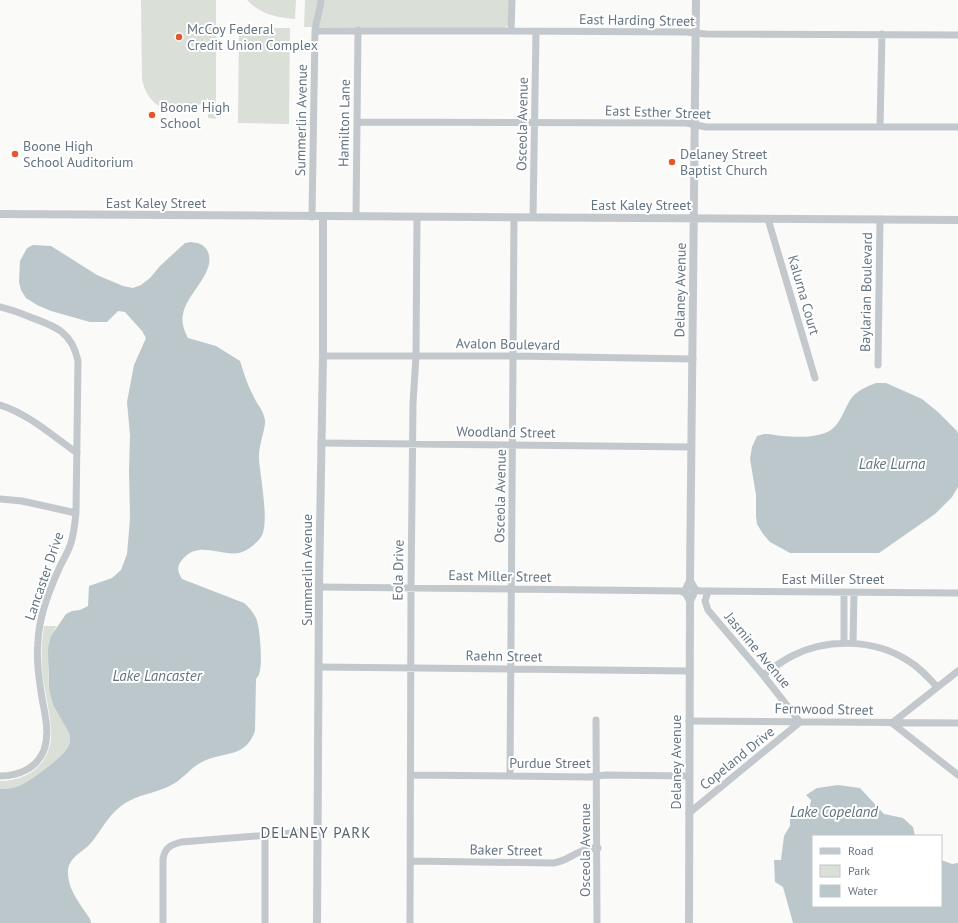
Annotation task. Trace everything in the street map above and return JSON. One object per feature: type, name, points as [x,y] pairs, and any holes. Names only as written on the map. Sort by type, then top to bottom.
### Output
[{"type":"street","name":"Summerlin Avenue","points":[[312,217],[315,31],[319,16],[320,0]]},
{"type":"street","points":[[511,31],[512,0]]},
{"type":"street","name":"Delaney Avenue","points":[[689,923],[691,447],[696,0]]},
{"type":"street","name":"Hamilton Lane","points":[[356,216],[358,30]]},
{"type":"street","name":"East Harding Street","points":[[315,31],[536,31],[706,34],[958,35]]},
{"type":"street","name":"Osceola Avenue","points":[[533,217],[536,31]]},
{"type":"street","points":[[880,127],[882,34]]},
{"type":"street","name":"East Esther Street","points":[[357,122],[686,123],[706,127],[958,127]]},
{"type":"street","name":"East Kaley Street","points":[[0,214],[958,220]]},
{"type":"street","name":"Summerlin Avenue","points":[[317,923],[323,217]]},
{"type":"street","name":"Eola Drive","points":[[410,923],[412,444],[416,356],[417,217]]},
{"type":"street","name":"Osceola Avenue","points":[[510,776],[512,669],[514,217]]},
{"type":"street","name":"Kalurna Court","points":[[768,218],[815,378]]},
{"type":"street","name":"Baylarian Boulevard","points":[[878,365],[880,220]]},
{"type":"street","name":"Lancaster Drive","points":[[0,307],[51,325],[62,331],[76,350],[78,361],[76,513],[71,543],[50,588],[41,620],[38,640],[38,670],[46,725],[44,749],[39,759],[20,774],[0,776]]},
{"type":"street","name":"Avalon Boulevard","points":[[323,356],[514,356],[693,359]]},
{"type":"street","points":[[0,405],[23,415],[77,452]]},
{"type":"street","name":"Woodland Street","points":[[321,443],[691,447]]},
{"type":"street","points":[[0,499],[22,501],[76,513]]},
{"type":"street","name":"East Miller Street","points":[[319,587],[958,593]]},
{"type":"street","name":"Jasmine Avenue","points":[[708,591],[705,601],[708,610],[763,675],[800,722]]},
{"type":"street","points":[[844,592],[844,643]]},
{"type":"street","points":[[853,643],[854,592]]},
{"type":"street","points":[[763,675],[792,656],[812,648],[853,643],[895,653],[919,669],[937,687]]},
{"type":"street","name":"Raehn Street","points":[[319,668],[690,671]]},
{"type":"street","points":[[958,671],[892,723],[958,775]]},
{"type":"street","name":"Osceola Avenue","points":[[596,720],[598,848],[597,923]]},
{"type":"street","name":"Fernwood Street","points":[[689,721],[958,723]]},
{"type":"street","name":"Copeland Drive","points":[[689,813],[800,722]]},
{"type":"street","name":"Purdue Street","points":[[411,775],[583,777],[606,775],[689,776]]},
{"type":"street","points":[[163,923],[164,859],[167,847],[181,842],[318,831]]},
{"type":"street","points":[[265,836],[265,923]]},
{"type":"street","name":"Baker Street","points":[[411,861],[553,863],[567,860],[581,851],[598,848]]},
{"type":"green space","name":"McCoy Federal Credit Union Complex","points":[[141,0],[216,0],[216,119],[208,118],[208,98],[199,105],[188,110],[178,111],[168,110],[151,100],[142,79]]},
{"type":"green space","points":[[247,0],[296,0],[295,19],[282,18],[263,12]]},
{"type":"green space","points":[[305,0],[510,0],[508,25],[504,29],[304,27]]},
{"type":"green space","points":[[239,28],[290,28],[289,124],[238,123]]},
{"type":"green space","points":[[44,626],[57,626],[51,636],[48,672],[49,689],[53,705],[69,733],[69,744],[58,759],[31,779],[16,787],[0,789],[0,781],[19,778],[34,770],[45,757],[49,749],[51,730],[42,664]]},
{"type":"water","name":"Lake Lancaster","points":[[185,243],[199,243],[205,247],[208,252],[209,260],[205,275],[186,306],[182,317],[183,326],[188,338],[216,346],[240,361],[249,387],[263,413],[265,423],[259,459],[265,522],[264,531],[261,537],[254,545],[245,551],[231,553],[209,550],[195,551],[188,554],[182,560],[178,570],[182,579],[244,603],[256,618],[259,629],[261,654],[259,675],[256,679],[255,731],[251,740],[240,750],[204,761],[179,781],[170,786],[135,798],[117,809],[91,843],[73,859],[68,868],[70,885],[91,923],[0,923],[0,789],[16,787],[31,779],[63,754],[70,742],[69,733],[53,705],[49,689],[48,648],[51,636],[66,614],[88,606],[89,586],[112,578],[121,570],[127,554],[130,519],[130,435],[127,402],[134,365],[146,338],[142,331],[125,312],[118,311],[107,322],[90,322],[51,311],[37,305],[26,298],[21,290],[19,282],[20,261],[27,248],[33,245],[51,246],[97,275],[123,286],[133,288],[141,285],[150,278],[160,266]]},
{"type":"water","name":"Lake Lurna","points":[[876,383],[886,383],[922,399],[938,412],[957,431],[958,487],[952,497],[935,514],[879,553],[790,553],[770,542],[757,524],[756,516],[756,495],[750,459],[752,447],[757,436],[767,434],[804,437],[825,433],[831,430],[839,422],[854,395]]},
{"type":"water","name":"Lake Copeland","points":[[838,785],[860,788],[884,814],[903,818],[913,827],[915,835],[812,835],[812,907],[942,907],[942,860],[952,864],[958,863],[958,923],[793,923],[783,887],[775,882],[774,860],[781,860],[784,836],[790,826],[790,815],[808,817],[811,800],[806,795],[817,788]]},
{"type":"place","name":"McCoy Federal Credit Union Complex","points":[[179,37]]},
{"type":"place","name":"Boone High School","points":[[152,115]]},
{"type":"place","name":"Boone High School Auditorium","points":[[15,154]]},
{"type":"place","name":"Delaney Street Baptist Church","points":[[672,162]]},
{"type":"district","name":"DELANEY PARK","points":[[316,832]]}]
